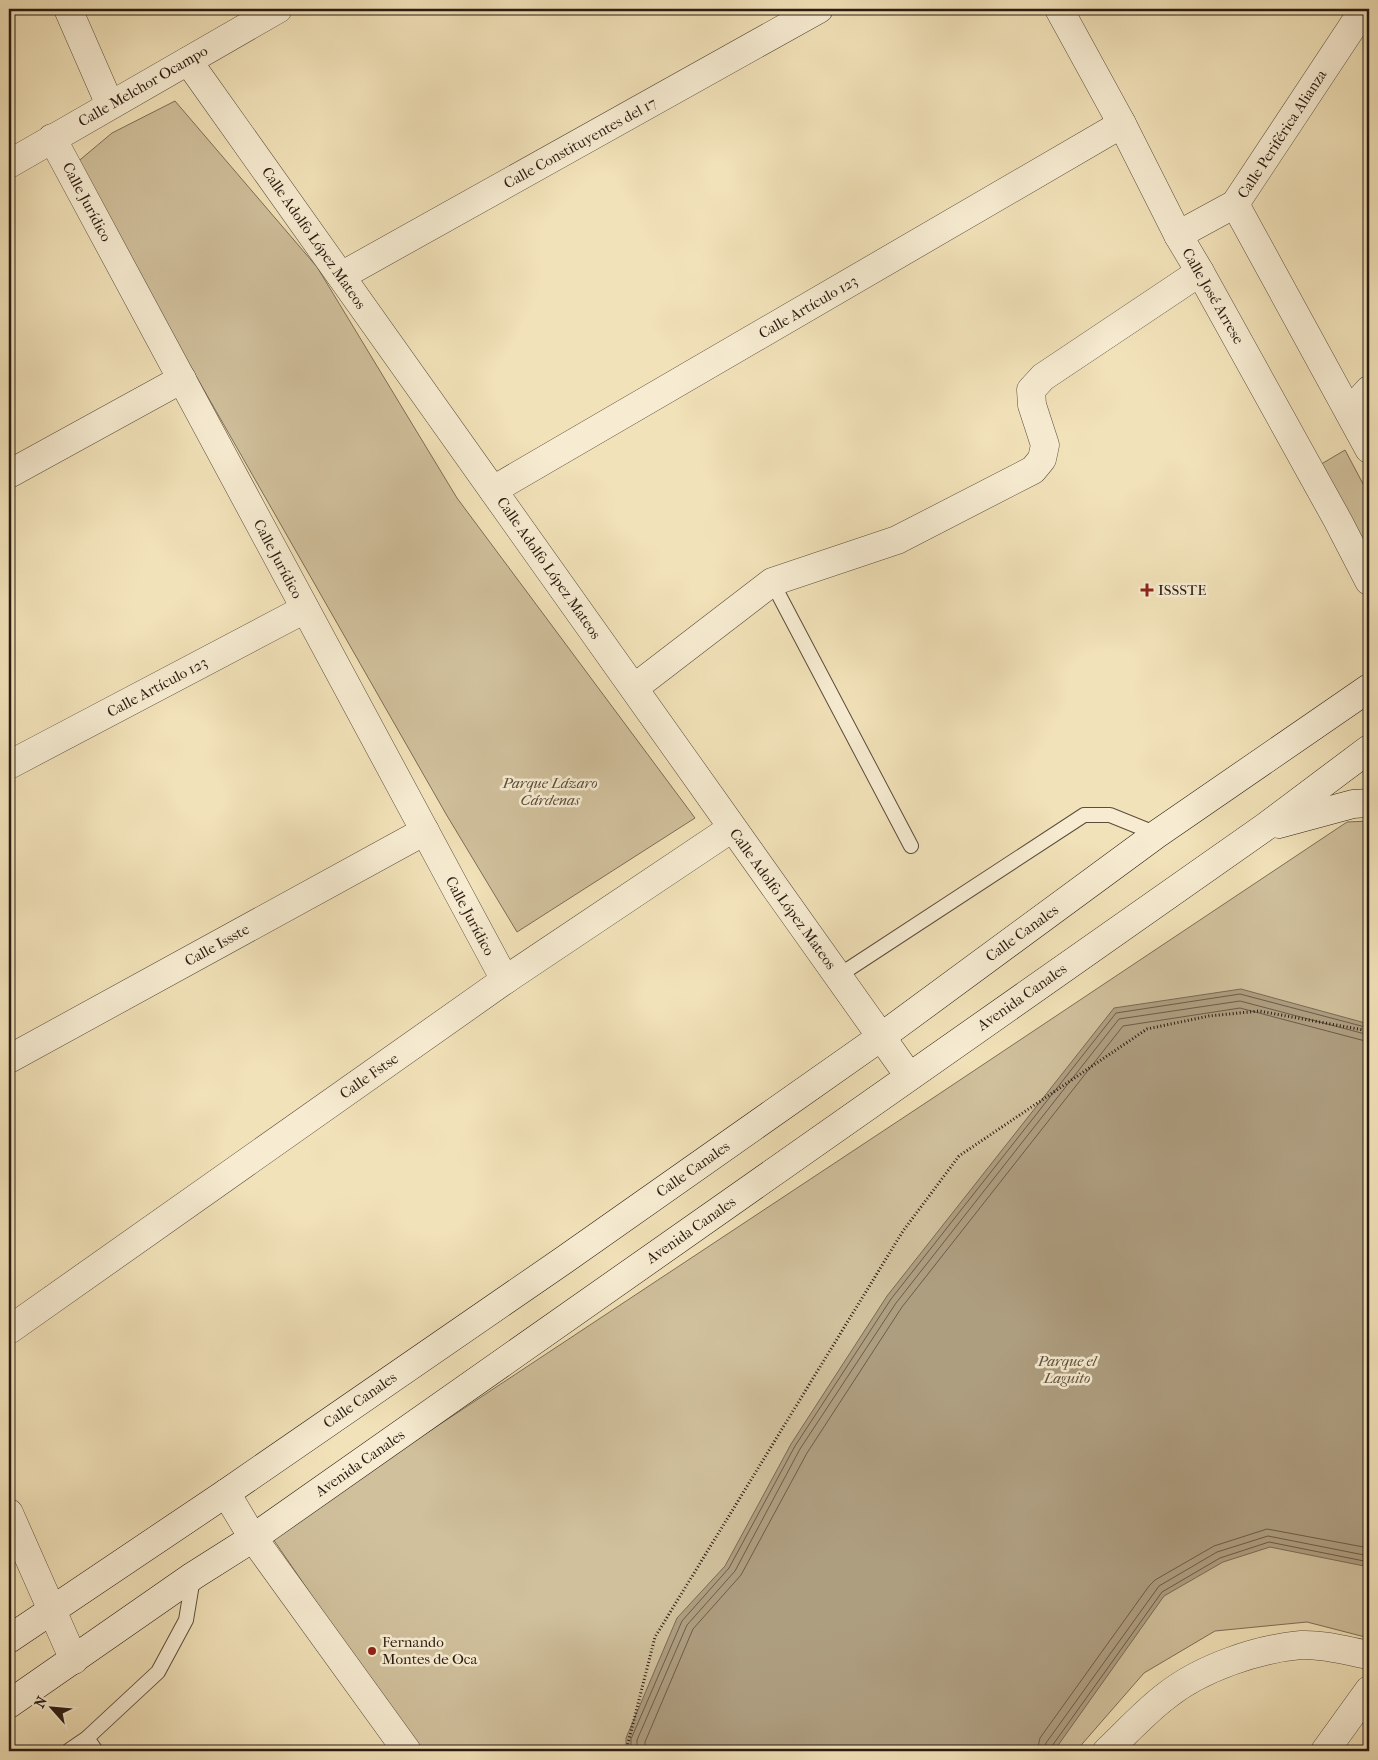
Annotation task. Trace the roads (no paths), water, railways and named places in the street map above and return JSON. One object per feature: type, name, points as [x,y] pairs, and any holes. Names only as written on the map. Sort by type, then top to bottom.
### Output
[{"type":"street","points":[[68,9],[110,105]]},
{"type":"street","name":"Calle Melchor Ocampo","points":[[9,164],[278,9]]},
{"type":"street","name":"Calle Constituyentes del 17","points":[[341,276],[819,9]]},
{"type":"street","name":"Calle José Arrese","points":[[1060,9],[1122,124],[1178,235],[1338,521],[1369,581]]},
{"type":"street","name":"Calle Periférica Alianza","points":[[1178,235],[1235,204],[1364,9]]},
{"type":"street","name":"Calle Adolfo López Mateos","points":[[188,61],[909,1076]]},
{"type":"street","name":"Calle Artículo 123","points":[[493,490],[1122,124]]},
{"type":"street","name":"Calle Jurídico","points":[[52,138],[505,980]]},
{"type":"street","points":[[1235,204],[1350,411],[1369,449]]},
{"type":"street","points":[[634,688],[772,582],[897,540],[1033,470],[1042,459],[1045,445],[1032,405],[1031,390],[1043,377],[1200,272]]},
{"type":"street","points":[[9,474],[182,379]]},
{"type":"street","points":[[1350,411],[1369,390]]},
{"type":"street","name":"Calle Artículo 123","points":[[9,764],[305,609]]},
{"type":"street","name":"Calle Canales","points":[[9,1640],[556,1265],[881,1036],[1157,834],[1369,688]]},
{"type":"street","name":"Avenida Canales","points":[[9,1704],[193,1576],[253,1538],[1265,827],[1369,749]]},
{"type":"street","points":[[1265,827],[1353,804],[1369,803]]},
{"type":"street","name":"Calle Fstse","points":[[9,1330],[505,980],[732,828]]},
{"type":"street","name":"Calle Issste","points":[[9,1059],[425,831]]},
{"type":"street","points":[[226,1493],[253,1538],[407,1751]]},
{"type":"street","points":[[9,1513],[74,1660]]},
{"type":"street","points":[[1107,1751],[1166,1695],[1206,1671],[1258,1652],[1302,1645],[1325,1646],[1369,1655]]},
{"type":"street","points":[[1325,1751],[1369,1690]]},
{"type":"lane","points":[[772,582],[911,846]]},
{"type":"lane","points":[[838,976],[1084,815],[1110,815],[1157,834]]},
{"type":"lane","points":[[68,1751],[87,1738],[158,1672],[186,1620],[193,1576]]},
{"type":"lane","points":[[87,1738],[96,1751]]},
{"type":"water","points":[[1241,989],[1369,1024],[1369,1567],[1270,1547],[1223,1562],[1164,1596],[1054,1751],[626,1751],[626,1738],[677,1618],[725,1566],[791,1444],[887,1296],[1114,1008]]},
{"type":"place","name":"ISSSTE","points":[[1147,590]]},
{"type":"place","name":"Fernando Montes de Oca","points":[[372,1651]]},
{"type":"park label","name":"Parque Lázaro Cárdenas","points":[[550,792]]},
{"type":"park label","name":"Parque el Laguito","points":[[1067,1370]]}]
